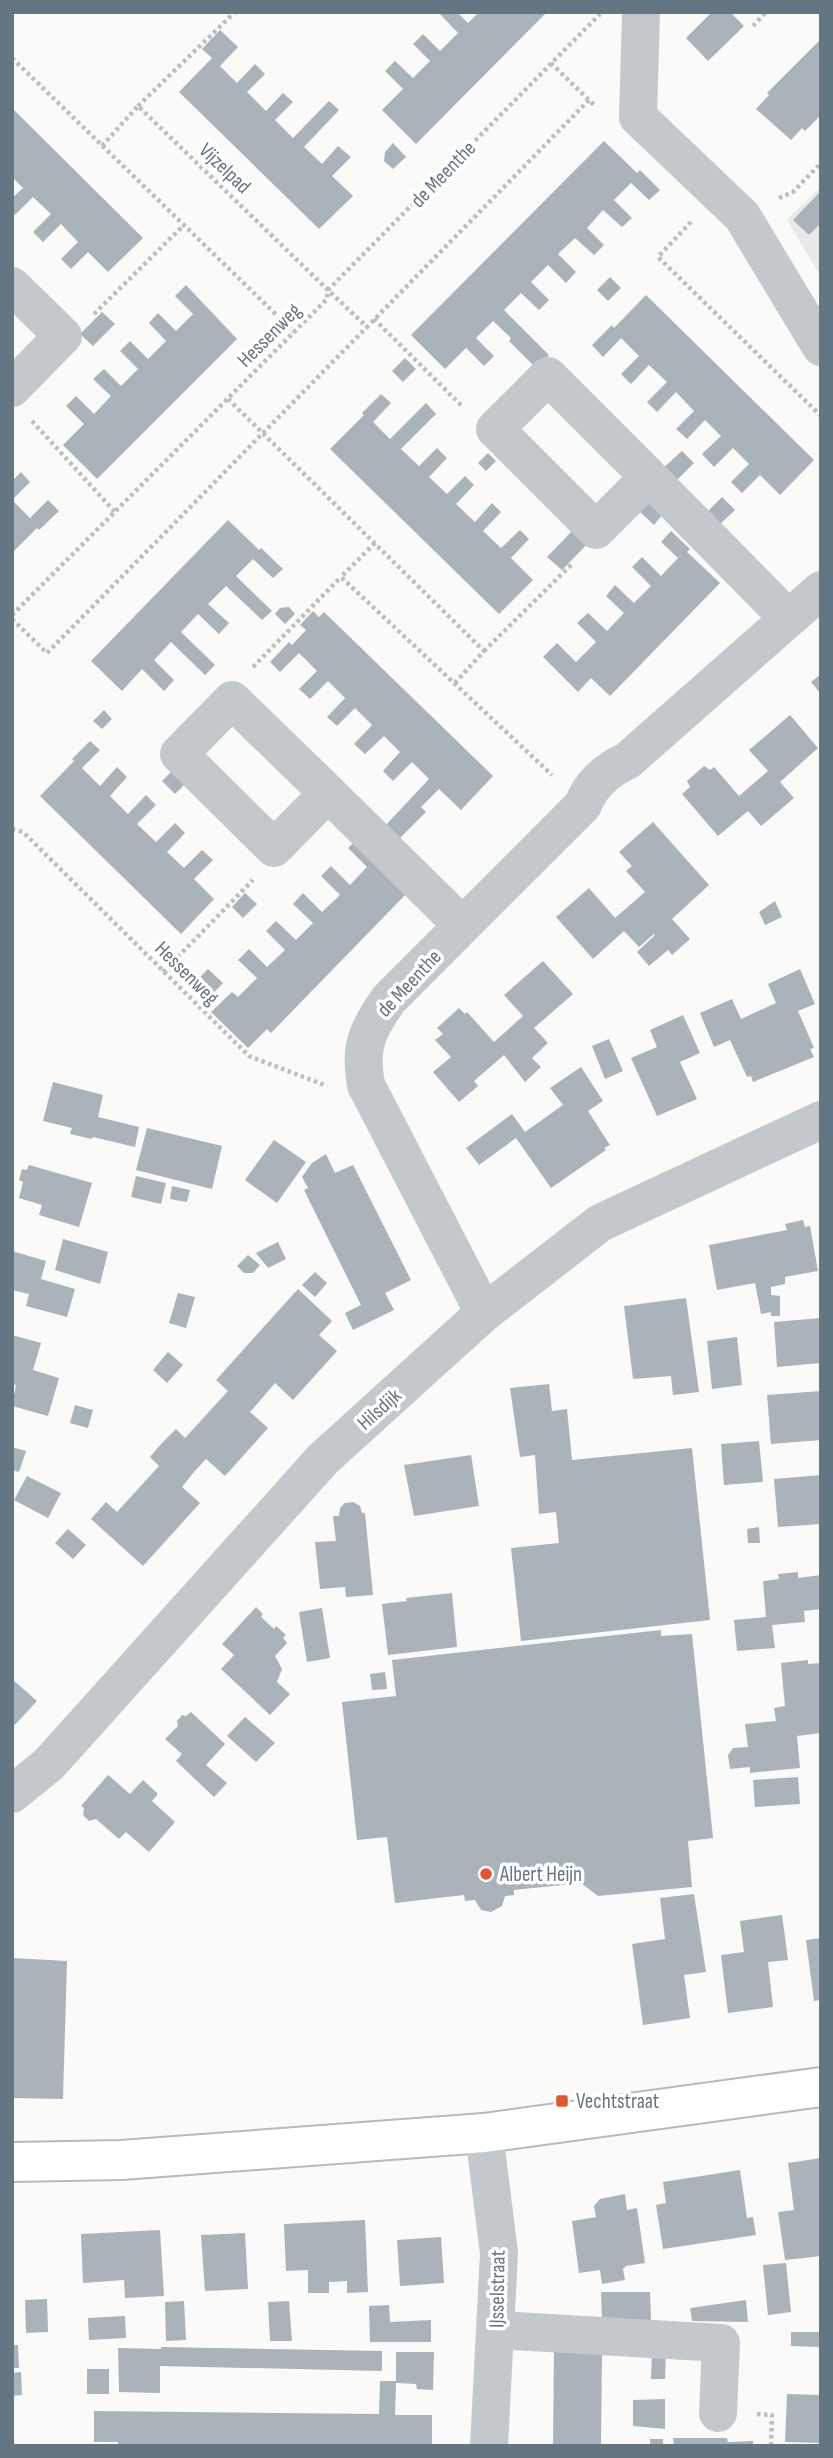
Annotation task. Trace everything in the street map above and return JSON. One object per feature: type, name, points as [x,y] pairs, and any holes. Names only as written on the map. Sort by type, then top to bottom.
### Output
[{"type":"main road","points":[[12,2162],[121,2160],[484,2133],[821,2087]]},
{"type":"street","points":[[641,12],[638,117],[731,205],[821,347]]},
{"type":"street","points":[[12,286],[63,336],[18,400]]},
{"type":"street","points":[[649,477],[596,530],[495,429],[548,376],[649,477],[788,618]]},
{"type":"street","name":"de Meenthe","points":[[484,1313],[366,1085],[364,1040],[389,999],[583,805],[588,791],[614,766],[627,761],[821,590]]},
{"type":"street","points":[[328,793],[274,848],[179,754],[232,700],[328,793],[462,925]]},
{"type":"street","name":"Hilsdijk","points":[[12,1794],[49,1764],[323,1459],[484,1313],[600,1223],[821,1119]]},
{"type":"street","name":"IJsselstraat","points":[[484,2133],[499,2253],[489,2446]]},
{"type":"street","points":[[496,2330],[721,2343],[718,2413]]},
{"type":"path","points":[[102,146],[138,106],[235,12]]},
{"type":"path","name":"de Meenthe","points":[[328,290],[602,12]]},
{"type":"path","points":[[753,26],[766,12]]},
{"type":"path","points":[[12,58],[294,332]]},
{"type":"path","points":[[328,290],[367,327],[589,100]]},
{"type":"path","name":"Vijzelpad","points":[[138,106],[328,290]]},
{"type":"path","points":[[821,163],[793,192],[731,205],[658,257],[821,416]]},
{"type":"path","points":[[63,336],[78,331],[184,225]]},
{"type":"path","name":"Hessenweg","points":[[328,290],[327,299],[12,617],[47,653],[367,327]]},
{"type":"path","points":[[374,320],[480,424],[495,429]]},
{"type":"path","points":[[228,399],[484,651]]},
{"type":"path","points":[[18,400],[115,512]]},
{"type":"path","points":[[454,684],[593,543],[596,530]]},
{"type":"path","points":[[232,700],[234,686],[375,543]]},
{"type":"path","points":[[341,578],[583,805]]},
{"type":"path","name":"Hessenweg","points":[[12,830],[23,832],[249,1056],[340,1091],[366,1085]]},
{"type":"path","points":[[163,972],[273,859],[274,848]]},
{"type":"shaded area","points":[[821,186],[821,277],[787,220]]},
{"type":"building","points":[[438,12],[457,12],[468,23],[479,12],[547,12],[416,144],[382,110],[403,89],[385,71],[395,61],[413,78],[430,61],[413,44],[423,34],[440,51],[458,33]]},
{"type":"building","points":[[712,12],[730,12],[744,26],[708,61],[686,38]]},
{"type":"building","points":[[220,30],[238,47],[220,66],[237,83],[255,64],[265,74],[247,92],[266,111],[283,93],[293,102],[275,120],[293,138],[329,101],[339,110],[304,147],[322,164],[338,146],[351,157],[332,176],[353,196],[319,229],[179,92],[212,58],[202,49]]},
{"type":"building","points":[[821,39],[821,115],[805,131],[802,128],[791,140],[756,109],[769,95],[767,93]]},
{"type":"building","points":[[12,108],[143,238],[108,272],[88,252],[71,269],[61,259],[78,242],[61,224],[43,242],[33,232],[51,214],[33,197],[15,215],[12,212],[12,198],[23,188],[12,177]]},
{"type":"building","points":[[604,141],[637,173],[640,170],[660,190],[649,200],[631,183],[614,200],[632,218],[622,227],[603,210],[587,228],[604,245],[594,255],[575,238],[558,254],[576,272],[566,283],[548,265],[531,282],[549,300],[539,310],[521,293],[504,310],[549,355],[536,368],[493,321],[476,338],[494,356],[484,366],[466,348],[445,369],[411,335]]},
{"type":"building","points":[[393,143],[406,157],[393,169],[384,161],[385,152]]},
{"type":"building","points":[[821,191],[821,223],[809,235],[793,220]]},
{"type":"building","points":[[610,277],[621,288],[608,301],[597,290]]},
{"type":"building","points":[[186,285],[237,339],[97,479],[63,445],[84,424],[66,406],[76,396],[94,414],[111,396],[93,379],[104,369],[121,386],[138,369],[120,351],[130,341],[148,359],[166,341],[149,323],[158,313],[176,331],[193,314],[175,296]]},
{"type":"building","points":[[646,295],[814,460],[780,495],[760,475],[742,493],[731,482],[749,464],[733,448],[714,467],[702,454],[721,436],[705,420],[687,439],[676,429],[694,411],[676,392],[657,412],[647,402],[667,382],[649,365],[631,384],[621,374],[639,356],[621,338],[603,357],[592,345],[612,325],[614,328]]},
{"type":"building","points":[[102,312],[115,324],[93,346],[80,334]]},
{"type":"building","points":[[405,358],[416,369],[403,382],[392,371]]},
{"type":"building","points":[[381,394],[391,403],[373,422],[390,439],[426,403],[436,414],[401,449],[419,466],[437,448],[447,458],[429,477],[447,494],[465,476],[474,485],[456,504],[475,522],[492,503],[501,512],[483,531],[501,548],[520,530],[529,539],[511,558],[533,580],[499,614],[330,449]]},
{"type":"building","points":[[682,451],[694,463],[675,482],[662,469]]},
{"type":"building","points":[[488,453],[496,461],[486,471],[478,463]]},
{"type":"building","points":[[21,472],[30,482],[12,500],[12,481]]},
{"type":"building","points":[[722,497],[735,510],[719,525],[707,512]]},
{"type":"building","points":[[12,500],[30,518],[48,500],[59,511],[12,553]]},
{"type":"building","points":[[649,500],[663,514],[654,525],[638,510]]},
{"type":"building","points":[[228,520],[283,569],[273,578],[253,559],[236,576],[272,611],[262,620],[226,586],[208,604],[229,623],[219,634],[198,614],[181,632],[215,665],[205,675],[171,642],[154,660],[174,680],[164,691],[142,669],[122,691],[91,661]]},
{"type":"building","points":[[576,527],[590,541],[562,570],[547,557]]},
{"type":"building","points":[[671,531],[690,549],[687,552],[720,583],[610,696],[591,678],[578,692],[543,657],[557,643],[576,662],[596,642],[577,623],[588,613],[607,631],[624,613],[606,596],[615,585],[634,603],[651,586],[632,567],[642,557],[661,576],[678,558],[661,542]]},
{"type":"building","points":[[289,607],[295,614],[285,624],[275,614],[280,608]]},
{"type":"building","points":[[313,611],[319,617],[324,612],[493,776],[461,810],[439,789],[421,807],[426,812],[398,840],[384,827],[429,779],[412,762],[393,781],[383,771],[400,752],[384,736],[365,754],[354,744],[372,725],[355,708],[337,726],[327,717],[345,698],[328,681],[310,699],[299,689],[317,671],[299,653],[280,672],[270,662],[289,642],[292,645],[306,630],[300,625]]},
{"type":"building","points":[[821,674],[821,694],[811,682]]},
{"type":"building","points":[[104,710],[112,719],[102,729],[93,721]]},
{"type":"building","points":[[790,715],[818,748],[780,782],[794,798],[761,826],[748,811],[718,836],[682,794],[690,787],[687,781],[704,766],[710,770],[714,767],[739,796],[768,771],[749,750]]},
{"type":"building","points":[[90,741],[100,750],[82,768],[100,786],[117,767],[127,777],[110,796],[128,814],[146,795],[156,805],[137,824],[156,842],[175,823],[185,833],[167,852],[184,868],[202,850],[213,860],[194,879],[214,899],[181,934],[40,796]]},
{"type":"building","points":[[176,767],[189,780],[175,794],[162,781]]},
{"type":"building","points":[[653,822],[709,885],[672,919],[690,939],[672,955],[668,950],[649,966],[637,952],[655,935],[639,947],[624,931],[593,959],[556,917],[589,888],[615,918],[645,892],[626,871],[632,866],[619,852]]},
{"type":"building","points":[[359,837],[409,891],[271,1033],[267,1029],[248,1048],[211,1012],[232,992],[238,997],[257,978],[238,960],[249,949],[267,967],[285,950],[266,931],[276,921],[296,940],[313,923],[293,904],[303,893],[322,912],[340,895],[321,876],[331,866],[350,885],[367,867],[348,848]]},
{"type":"building","points":[[245,893],[257,904],[243,918],[232,907]]},
{"type":"building","points":[[775,901],[782,917],[765,925],[759,912]]},
{"type":"building","points":[[543,961],[573,994],[534,1028],[548,1043],[532,1058],[541,1067],[525,1082],[504,1055],[474,1081],[478,1086],[459,1102],[433,1072],[451,1057],[435,1040],[443,1034],[437,1028],[459,1008],[465,1014],[467,1012],[494,1042],[523,1016],[504,995]]},
{"type":"building","points":[[208,969],[223,983],[206,1001],[191,986]]},
{"type":"building","points":[[800,969],[815,1004],[798,1011],[814,1048],[810,1049],[814,1057],[753,1082],[751,1076],[747,1077],[730,1040],[714,1047],[700,1013],[732,999],[741,1019],[776,1003],[768,984]]},
{"type":"building","points":[[683,1015],[700,1053],[680,1062],[697,1099],[657,1116],[631,1058],[657,1047],[650,1030]]},
{"type":"building","points":[[609,1039],[623,1071],[605,1079],[592,1046]]},
{"type":"building","points":[[581,1067],[603,1101],[588,1111],[610,1145],[604,1148],[606,1150],[551,1188],[516,1138],[479,1165],[466,1148],[512,1114],[525,1132],[563,1105],[550,1088]]},
{"type":"building","points":[[53,1082],[103,1095],[98,1117],[139,1127],[135,1147],[70,1134],[72,1128],[43,1121]]},
{"type":"building","points":[[147,1128],[222,1146],[212,1189],[136,1170]]},
{"type":"building","points":[[274,1140],[306,1162],[277,1203],[245,1180]]},
{"type":"building","points":[[326,1154],[335,1173],[353,1165],[411,1280],[385,1293],[394,1310],[353,1330],[345,1313],[361,1305],[304,1190],[308,1188],[302,1177],[312,1163]]},
{"type":"building","points":[[29,1165],[92,1183],[79,1227],[39,1215],[42,1205],[19,1198],[23,1182],[19,1180],[22,1169],[27,1170]]},
{"type":"building","points":[[136,1176],[166,1183],[161,1204],[131,1197]]},
{"type":"building","points":[[172,1186],[190,1190],[187,1202],[170,1199]]},
{"type":"building","points":[[803,1220],[805,1227],[810,1226],[818,1271],[785,1277],[785,1284],[771,1287],[771,1295],[780,1296],[780,1316],[771,1316],[771,1312],[761,1314],[755,1283],[717,1290],[709,1245],[787,1230],[785,1224]]},
{"type":"building","points":[[63,1239],[108,1252],[100,1284],[55,1270]]},
{"type":"building","points":[[278,1242],[286,1259],[268,1268],[256,1253]]},
{"type":"building","points":[[12,1251],[46,1261],[41,1279],[75,1289],[67,1317],[26,1306],[29,1294],[12,1290]]},
{"type":"building","points":[[248,1255],[260,1265],[253,1273],[244,1273],[237,1266]]},
{"type":"building","points":[[315,1272],[327,1283],[315,1297],[302,1285]]},
{"type":"building","points":[[298,1289],[332,1321],[319,1335],[337,1351],[293,1400],[275,1383],[250,1412],[268,1428],[225,1476],[206,1459],[194,1472],[182,1487],[200,1503],[143,1566],[91,1519],[106,1502],[117,1512],[159,1466],[150,1457],[162,1443],[176,1429],[185,1438],[228,1391],[216,1380]]},
{"type":"building","points":[[178,1293],[195,1297],[186,1328],[169,1323]]},
{"type":"building","points":[[686,1298],[699,1392],[673,1395],[671,1376],[633,1379],[624,1306]]},
{"type":"building","points":[[821,1318],[821,1363],[777,1367],[774,1322]]},
{"type":"building","points":[[12,1335],[41,1343],[33,1370],[59,1378],[48,1416],[12,1406],[16,1385],[12,1384]]},
{"type":"building","points":[[737,1337],[742,1385],[712,1389],[707,1341]]},
{"type":"building","points":[[168,1352],[183,1365],[167,1383],[153,1370]]},
{"type":"building","points":[[549,1384],[552,1411],[567,1409],[572,1460],[692,1448],[710,1620],[521,1641],[511,1548],[559,1543],[556,1512],[539,1514],[535,1455],[520,1457],[510,1388]]},
{"type":"building","points":[[821,1391],[821,1440],[771,1444],[767,1395]]},
{"type":"building","points":[[75,1405],[93,1410],[88,1428],[70,1423]]},
{"type":"building","points":[[759,1441],[763,1482],[724,1485],[721,1444]]},
{"type":"building","points":[[12,1447],[26,1451],[19,1472],[12,1470]]},
{"type":"building","points":[[471,1455],[479,1506],[414,1516],[404,1465]]},
{"type":"building","points":[[821,1475],[821,1524],[778,1527],[774,1479]]},
{"type":"building","points":[[27,1476],[61,1493],[48,1518],[14,1500]]},
{"type":"building","points":[[353,1502],[365,1513],[373,1595],[346,1597],[345,1587],[320,1589],[315,1542],[336,1541],[333,1516],[339,1516],[340,1508],[345,1503]]},
{"type":"building","points":[[759,1527],[760,1543],[748,1543],[747,1529]]},
{"type":"building","points":[[68,1529],[86,1545],[73,1559],[55,1543]]},
{"type":"building","points":[[798,1572],[798,1578],[821,1575],[821,1609],[804,1611],[805,1622],[772,1625],[775,1648],[737,1651],[734,1620],[766,1617],[763,1581],[779,1579],[778,1574]]},
{"type":"building","points":[[452,1593],[457,1647],[388,1655],[382,1604],[407,1601],[406,1598]]},
{"type":"building","points":[[256,1607],[263,1614],[261,1617],[274,1629],[276,1626],[286,1635],[283,1638],[287,1643],[275,1656],[282,1669],[277,1682],[290,1694],[270,1715],[221,1669],[234,1655],[222,1644]]},
{"type":"building","points":[[322,1608],[330,1658],[307,1662],[299,1612]]},
{"type":"building","points":[[661,1630],[661,1636],[692,1634],[713,1838],[688,1841],[692,1887],[598,1896],[581,1883],[514,1890],[514,1895],[505,1896],[502,1906],[491,1912],[481,1910],[475,1900],[465,1901],[464,1895],[395,1903],[387,1837],[357,1840],[342,1702],[396,1696],[392,1660]]},
{"type":"building","points":[[808,1660],[808,1664],[821,1663],[821,1733],[797,1736],[800,1768],[750,1773],[750,1767],[730,1769],[728,1755],[733,1748],[748,1747],[745,1724],[776,1721],[774,1708],[785,1706],[781,1663]]},
{"type":"building","points":[[385,1672],[387,1689],[372,1690],[370,1674]]},
{"type":"building","points":[[12,1679],[37,1701],[12,1728]]},
{"type":"building","points":[[191,1712],[225,1744],[206,1765],[227,1783],[214,1797],[176,1761],[182,1754],[165,1739],[178,1726],[177,1721],[182,1715],[186,1716]]},
{"type":"building","points":[[245,1717],[275,1743],[256,1762],[227,1736]]},
{"type":"building","points":[[108,1775],[130,1794],[143,1780],[158,1794],[152,1801],[175,1822],[149,1852],[126,1832],[119,1839],[96,1819],[89,1821],[83,1815],[84,1808],[81,1806]]},
{"type":"building","points":[[798,1777],[800,1804],[755,1807],[753,1780]]},
{"type":"building","points":[[694,1894],[706,1972],[684,1975],[690,2018],[643,2025],[632,1944],[665,1939],[660,1898]]},
{"type":"building","points":[[782,1915],[788,1960],[768,1962],[773,2007],[728,2013],[721,1955],[744,1952],[740,1921]]},
{"type":"building","points":[[821,1938],[821,2000],[814,2001],[806,1940]]},
{"type":"building","points":[[12,1958],[67,1961],[63,2099],[12,2098]]},
{"type":"building","points":[[821,2158],[821,2256],[785,2260],[778,2212],[794,2210],[788,2163]]},
{"type":"building","points":[[740,2170],[747,2218],[753,2217],[756,2235],[663,2249],[656,2205],[666,2203],[663,2182]]},
{"type":"building","points":[[625,2194],[627,2210],[637,2208],[645,2263],[626,2266],[623,2269],[625,2280],[602,2284],[600,2270],[579,2273],[572,2221],[596,2217],[594,2206],[600,2199]]},
{"type":"building","points":[[365,2220],[368,2292],[347,2293],[347,2281],[329,2282],[329,2293],[308,2293],[308,2270],[286,2271],[284,2224]]},
{"type":"building","points":[[160,2230],[164,2296],[125,2298],[124,2280],[83,2283],[81,2234]]},
{"type":"building","points":[[245,2233],[248,2289],[205,2291],[201,2235]]},
{"type":"building","points":[[441,2237],[444,2283],[400,2286],[397,2240]]},
{"type":"building","points":[[786,2263],[791,2312],[768,2315],[763,2265]]},
{"type":"building","points":[[601,2292],[650,2292],[651,2320],[602,2320]]},
{"type":"building","points":[[47,2299],[48,2332],[26,2333],[25,2300]]},
{"type":"building","points":[[746,2300],[748,2322],[692,2321],[690,2308]]},
{"type":"building","points":[[184,2301],[186,2340],[166,2341],[165,2302]]},
{"type":"building","points":[[289,2301],[292,2341],[270,2341],[268,2302]]},
{"type":"building","points":[[389,2305],[390,2322],[431,2320],[431,2342],[370,2342],[369,2306]]},
{"type":"building","points":[[125,2316],[126,2338],[89,2340],[88,2318]]},
{"type":"building","points":[[791,2332],[819,2332],[819,2347],[791,2346]]},
{"type":"building","points":[[12,2345],[18,2345],[19,2368],[12,2368]]},
{"type":"building","points":[[118,2348],[382,2351],[382,2371],[160,2366],[160,2393],[119,2392]]},
{"type":"building","points":[[554,2350],[602,2351],[601,2446],[553,2446]]},
{"type":"building","points":[[652,2350],[666,2350],[665,2379],[651,2379]]},
{"type":"building","points":[[396,2352],[434,2352],[433,2390],[417,2389],[416,2384],[396,2383],[395,2415],[432,2415],[432,2446],[118,2446],[118,2442],[94,2442],[94,2411],[379,2414],[380,2381],[396,2381]]},
{"type":"building","points":[[87,2369],[109,2369],[109,2394],[87,2394]]},
{"type":"building","points":[[21,2372],[22,2395],[12,2396],[12,2373]]},
{"type":"building","points":[[787,2394],[821,2395],[821,2443],[785,2442]]},
{"type":"building","points":[[665,2399],[665,2429],[633,2426],[633,2400]]},
{"type":"building","points":[[673,2438],[727,2438],[728,2442],[753,2441],[753,2446],[674,2446]]},
{"type":"building","points":[[650,2439],[663,2439],[663,2446],[650,2446]]},
{"type":"place","name":"Albert Heijn","points":[[486,1874]]},
{"type":"place","name":"Vechtstraat","points":[[562,2101]]}]
